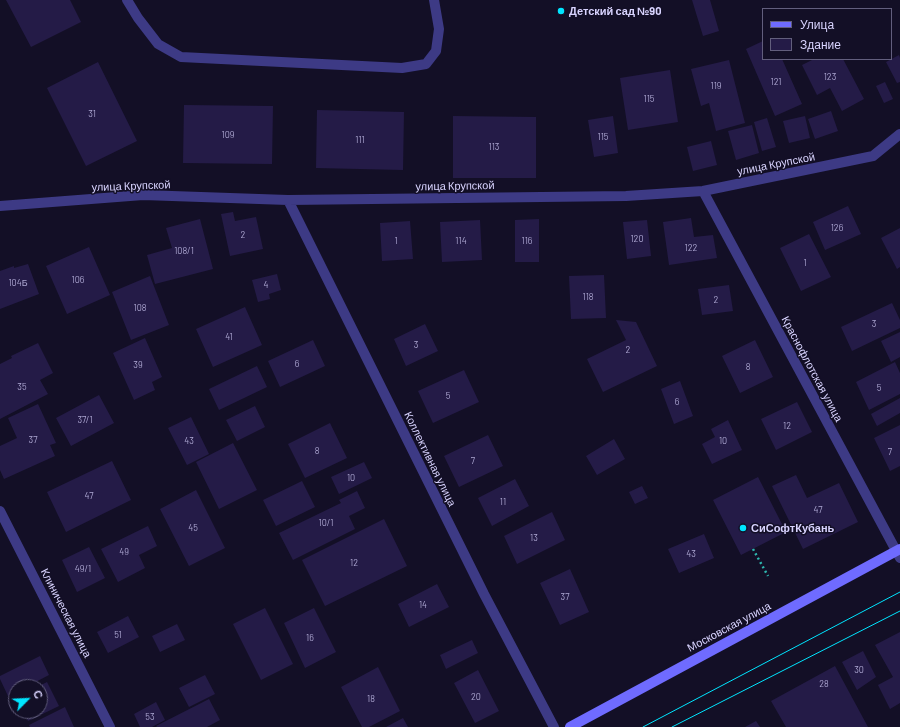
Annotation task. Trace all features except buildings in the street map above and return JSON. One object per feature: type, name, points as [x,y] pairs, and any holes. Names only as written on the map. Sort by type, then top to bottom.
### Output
[{"type":"street","points":[[127,0],[138,18],[158,44],[182,57],[402,68],[426,64],[436,51],[439,29],[434,0]]},
{"type":"street","name":"улица Крупской","points":[[0,206],[143,195],[288,200],[626,196],[703,191],[873,156],[900,134]]},
{"type":"street","name":"Краснофлотская улица","points":[[703,191],[899,553]]},
{"type":"street","name":"Коллективная улица","points":[[288,200],[484,594],[554,727]]},
{"type":"street","name":"Клиническая улица","points":[[0,511],[110,727]]},
{"type":"street","name":"Московская улица","points":[[570,727],[899,553]]},
{"type":"path","points":[[753,549],[768,576]]},
{"type":"tram line","points":[[643,727],[900,592]]},
{"type":"tram line","points":[[672,727],[900,611]]},
{"type":"place","name":"Детский сад №90","points":[[561,11]]},
{"type":"place","name":"СиСофтКубань","points":[[743,528]]}]
